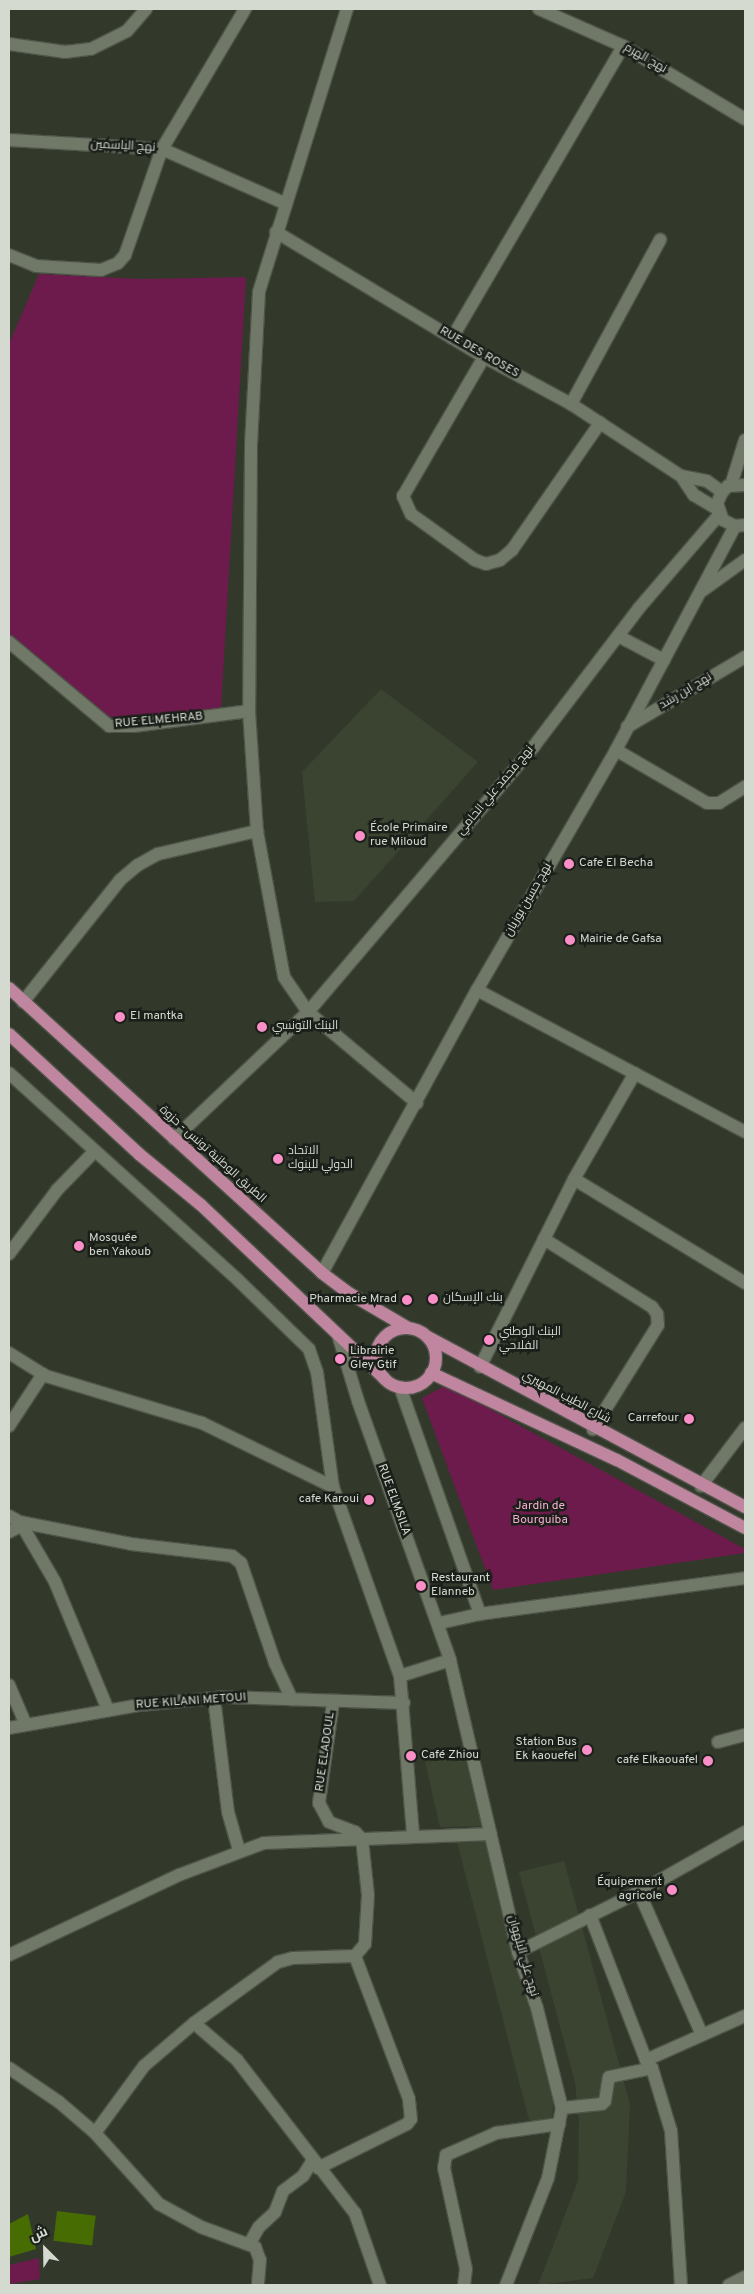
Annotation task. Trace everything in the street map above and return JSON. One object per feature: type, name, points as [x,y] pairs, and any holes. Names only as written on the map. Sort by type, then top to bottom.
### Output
[{"type":"main road","name":"الطريق الوطنية تونس - حزوة","points":[[9,988],[322,1273],[347,1292],[408,1328]]},
{"type":"main road","points":[[9,1034],[139,1154],[201,1204],[384,1378],[400,1387],[415,1386],[432,1374],[436,1355],[428,1337],[408,1328],[391,1332],[379,1345],[377,1362],[384,1378]]},
{"type":"main road","name":"شارع الطيب المهيري","points":[[428,1337],[594,1429],[701,1486],[745,1507]]},
{"type":"main road","points":[[432,1374],[617,1460],[745,1528]]},
{"type":"street","points":[[9,44],[65,52],[91,49],[127,31],[146,9]]},
{"type":"street","points":[[9,255],[36,266],[101,270],[118,263],[125,255],[162,149],[245,9]]},
{"type":"street","points":[[347,9],[313,126],[276,232],[259,292],[255,344],[249,712],[257,832],[284,977],[308,1012],[417,1103]]},
{"type":"street","name":"نهج الهرم","points":[[539,9],[623,46],[745,119]]},
{"type":"street","points":[[452,338],[623,46]]},
{"type":"street","name":"نهج الياسمين","points":[[9,140],[162,149],[286,204]]},
{"type":"street","name":"RUE DES ROSES","points":[[276,232],[484,357],[571,404],[681,476],[707,481],[726,488]]},
{"type":"street","points":[[571,404],[660,240]]},
{"type":"street","points":[[484,357],[403,496],[412,514],[475,560],[486,564],[500,560],[512,550],[600,423]]},
{"type":"street","points":[[718,512],[745,440]]},
{"type":"street","name":"RUE DES ROSES","points":[[681,476],[694,495],[740,526]]},
{"type":"street","points":[[726,488],[745,485]]},
{"type":"street","name":"نهج محمد علي الحامي","points":[[174,1139],[308,1012],[534,746],[618,636],[718,512]]},
{"type":"street","name":"نهج حسين بوزيان","points":[[322,1273],[417,1103],[477,990],[616,750],[700,592],[740,526]]},
{"type":"street","points":[[700,592],[745,560]]},
{"type":"street","points":[[618,636],[664,660]]},
{"type":"street","name":"RUE ELMEHRAB","points":[[9,642],[109,726],[134,726],[249,712]]},
{"type":"street","name":"نهج ابن رشد","points":[[627,727],[745,657]]},
{"type":"street","points":[[616,750],[707,803],[719,803],[745,787]]},
{"type":"street","points":[[24,1002],[120,880],[138,865],[158,854],[257,832]]},
{"type":"street","points":[[477,990],[745,1132]]},
{"type":"street","points":[[9,1073],[94,1152],[238,1280],[308,1349],[317,1372],[333,1487],[400,1676],[404,1703],[413,1835]]},
{"type":"street","points":[[480,1367],[574,1179],[635,1073]]},
{"type":"street","points":[[9,1254],[57,1190],[94,1152]]},
{"type":"street","points":[[574,1179],[745,1282]]},
{"type":"street","points":[[544,1239],[652,1307],[658,1314],[658,1325],[594,1429]]},
{"type":"street","name":"RUE ELMSILA","points":[[338,1335],[381,1469],[439,1623]]},
{"type":"street","points":[[9,1353],[43,1374],[202,1423],[333,1487]]},
{"type":"street","points":[[9,1426],[43,1374]]},
{"type":"street","points":[[400,1387],[480,1614]]},
{"type":"street","points":[[701,1486],[745,1428]]},
{"type":"street","points":[[9,1516],[21,1523],[131,1544],[232,1556],[241,1563],[275,1662],[292,1699]]},
{"type":"street","points":[[9,1532],[21,1523]]},
{"type":"street","points":[[21,1523],[55,1582],[108,1710]]},
{"type":"street","points":[[439,1623],[480,1614],[745,1578]]},
{"type":"street","name":"نهج علي البلهوان","points":[[439,1623],[450,1660],[492,1834],[518,1952],[537,2008],[562,2108],[548,2178],[506,2285]]},
{"type":"street","points":[[400,1676],[450,1660]]},
{"type":"street","points":[[9,1685],[26,1726]]},
{"type":"street","points":[[214,1698],[228,1812],[239,1850]]},
{"type":"street","name":"RUE KILANI METOUI","points":[[9,1728],[108,1710],[214,1698],[292,1699],[333,1703],[404,1703]]},
{"type":"street","name":"RUE ELADOUL","points":[[333,1703],[320,1788],[320,1810],[329,1822],[355,1832],[362,1839]]},
{"type":"street","points":[[718,1742],[745,1735]]},
{"type":"street","points":[[518,1952],[639,1892],[745,1832]]},
{"type":"street","points":[[9,1955],[239,1850],[264,1843],[413,1835],[492,1834]]},
{"type":"street","points":[[95,2133],[144,2066],[194,2023],[278,1962],[293,1958],[355,1956],[365,1944],[368,1927],[362,1839]]},
{"type":"street","points":[[639,1892],[702,2035]]},
{"type":"street","points":[[590,1915],[649,2064],[671,2131],[681,2285]]},
{"type":"street","points":[[250,2243],[259,2227],[275,2212],[283,2191],[315,2164],[407,2124],[411,2119],[409,2099],[355,1956]]},
{"type":"street","points":[[562,2108],[602,2104],[605,2101],[608,2077],[649,2064],[702,2035],[745,2016]]},
{"type":"street","points":[[194,2023],[237,2060],[315,2164],[355,2213],[380,2285]]},
{"type":"street","points":[[9,2068],[59,2102],[95,2133],[159,2204],[201,2227],[250,2243],[260,2260],[258,2285]]},
{"type":"street","points":[[464,2285],[466,2269],[444,2168],[446,2155],[496,2133],[560,2124]]},
{"type":"street","points":[[729,2285],[745,2277]]},
{"type":"shaded area","name":"École Primaire rue Miloud","points":[[381,689],[478,762],[354,901],[315,902],[302,772]]},
{"type":"shaded area","points":[[466,1755],[489,1826],[440,1827],[425,1762]]},
{"type":"shaded area","points":[[489,1839],[554,2081],[552,2128],[529,2120],[457,1842]]},
{"type":"shaded area","points":[[564,1861],[630,2104],[626,2192],[593,2278],[538,2285],[578,2181],[579,2121],[575,2083],[519,1872]]},
{"type":"shaded area","points":[[57,2211],[96,2216],[92,2246],[53,2241]]},
{"type":"shaded area","points":[[28,2214],[36,2249],[9,2257],[9,2224]]},
{"type":"green space","points":[[39,274],[141,279],[246,277],[221,709],[130,719],[106,716],[9,635],[9,344]]},
{"type":"green space","name":"Jardin de Bourguiba","points":[[446,1385],[745,1549],[745,1553],[493,1590],[422,1398]]},
{"type":"green space","points":[[39,2258],[40,2279],[10,2284],[9,2265]]},
{"type":"place","name":"École Primaire rue Miloud","points":[[360,836]]},
{"type":"place","name":"Cafe El Becha","points":[[569,864]]},
{"type":"place","name":"Mairie de Gafsa","points":[[570,940]]},
{"type":"place","name":"El mantka","points":[[120,1017]]},
{"type":"place","name":"البنك التونسي","points":[[262,1027]]},
{"type":"place","name":"الاتحاد الدولي للبنوك","points":[[278,1159]]},
{"type":"place","name":"Mosquée ben Yakoub","points":[[79,1246]]},
{"type":"place","name":"بنك الإسكان","points":[[433,1299]]},
{"type":"place","name":"Pharmacie Mrad","points":[[407,1300]]},
{"type":"place","name":"البنك الوطني الفلاحي","points":[[489,1340]]},
{"type":"place","name":"Librairie Gley Gtif","points":[[340,1359]]},
{"type":"place","name":"Carrefour","points":[[689,1419]]},
{"type":"place","name":"cafe Karoui","points":[[369,1500]]},
{"type":"place","name":"Restaurant Elanneb","points":[[421,1586]]},
{"type":"place","name":"Station Bus Ek kaouefel","points":[[587,1750]]},
{"type":"place","name":"Café Zhiou","points":[[411,1756]]},
{"type":"place","name":"café Elkaouafel","points":[[708,1761]]},
{"type":"place","name":"Équipement agricole","points":[[672,1890]]}]
